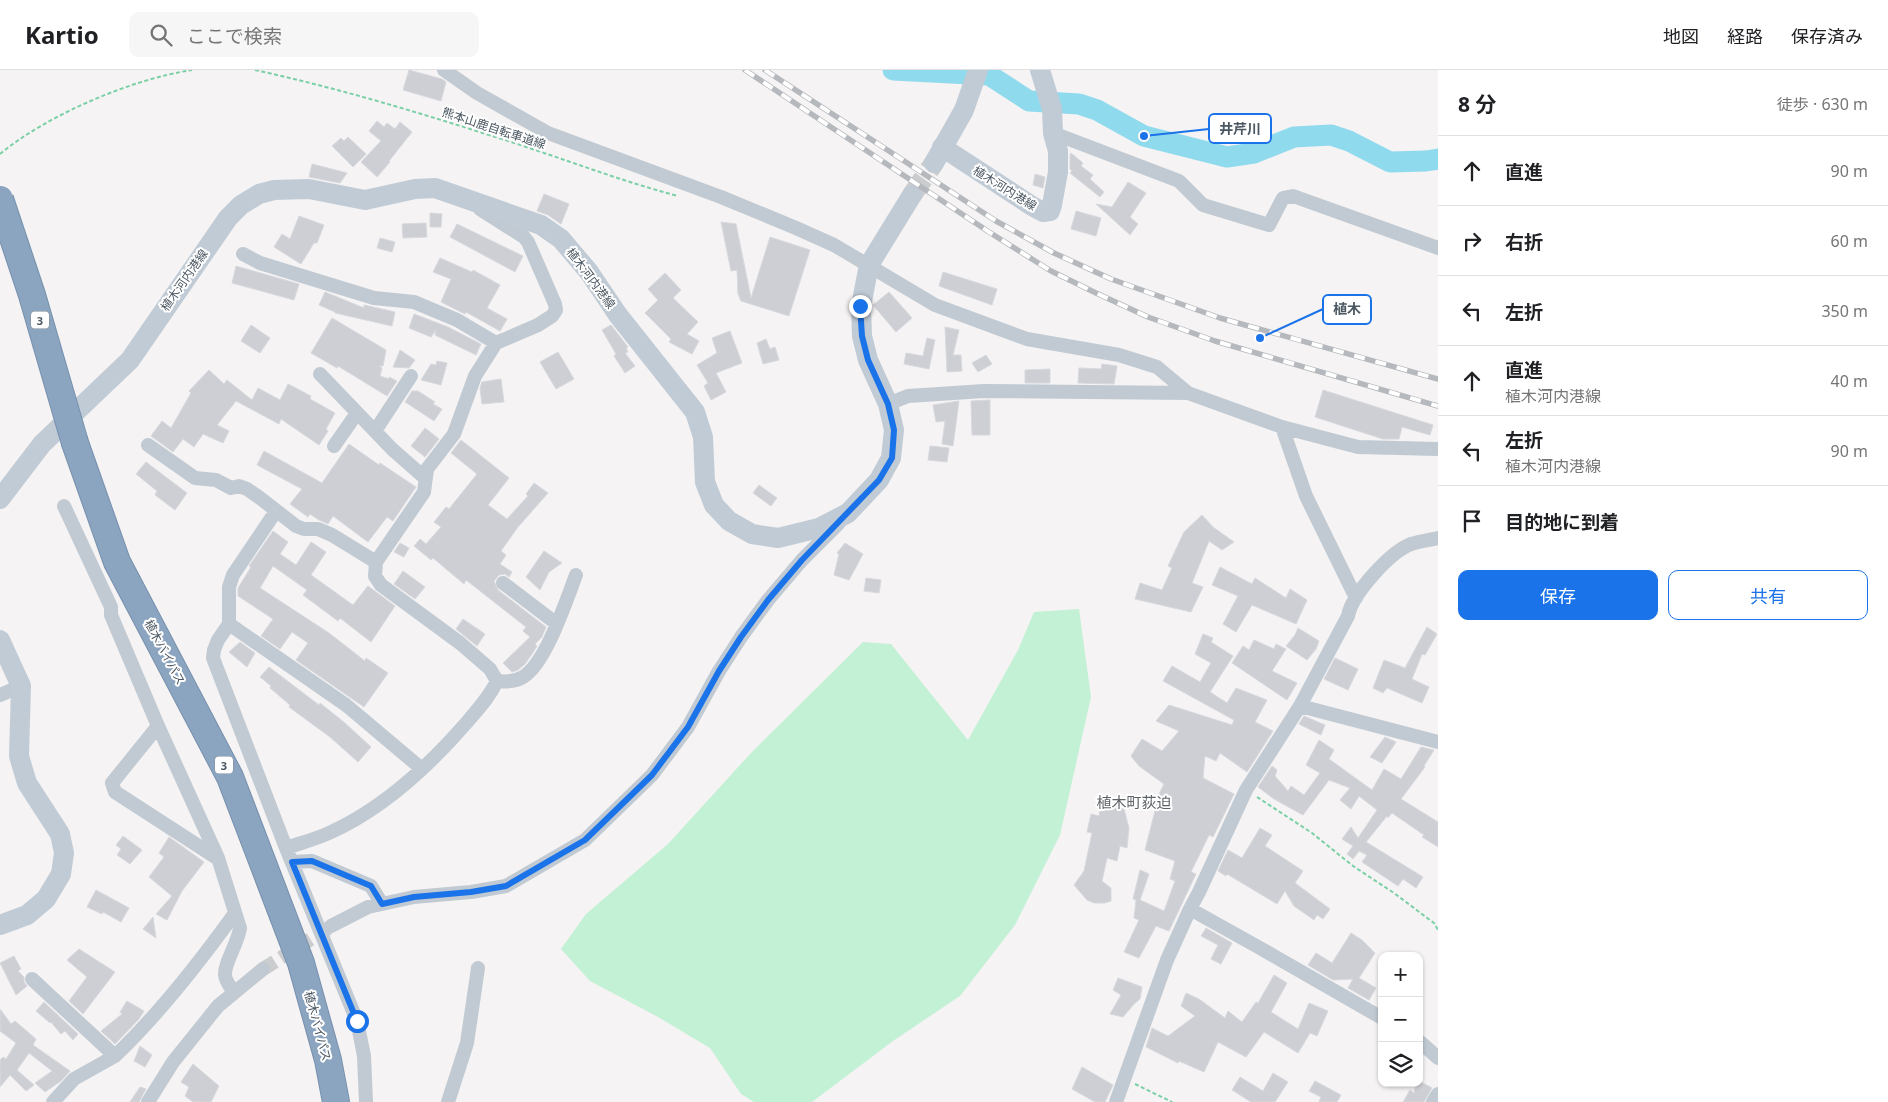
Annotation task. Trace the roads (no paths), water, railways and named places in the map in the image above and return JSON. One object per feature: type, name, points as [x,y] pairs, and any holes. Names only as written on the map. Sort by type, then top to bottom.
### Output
[{"type":"highway","name":"植木バイパス","points":[[0,199],[32,295],[74,443],[118,562],[230,777],[301,963],[328,1060],[336,1102]]},
{"type":"main road","name":"植木河内港線","points":[[976,80],[964,110],[938,155],[999,186],[1043,212],[1050,210],[1052,206],[1058,172],[1058,151],[1053,133],[1052,109],[1043,78]]},
{"type":"main road","name":"植木河内港線","points":[[0,499],[42,444],[130,360],[228,218],[241,205],[259,194],[274,190],[309,188],[365,200],[415,189],[435,188],[541,225],[561,239],[695,412],[703,437],[705,482],[714,505],[729,521],[752,534],[778,538],[819,528],[848,513],[879,480],[892,458],[894,430],[888,404],[868,360],[862,336],[860,306],[870,265],[912,195]]},
{"type":"main road","points":[[0,640],[21,686],[19,756],[27,783],[60,834],[64,853],[61,874],[46,899],[27,915],[0,925]]},
{"type":"street","points":[[444,70],[477,93],[548,133],[721,197],[796,228],[834,245],[935,305],[1026,339],[1119,355],[1156,367],[1188,393]]},
{"type":"street","points":[[1053,133],[1179,182],[1203,205],[1212,208],[1269,225],[1283,198],[1294,196],[1438,248]]},
{"type":"street","points":[[468,199],[487,215],[524,237],[531,248],[556,304],[556,310],[552,316],[538,325],[496,343],[474,376],[454,434],[426,469],[424,492],[376,562],[375,576],[381,585],[460,643],[490,669],[497,681]]},
{"type":"street","points":[[243,254],[260,263],[374,298],[414,302],[457,320],[496,343]]},
{"type":"street","points":[[320,374],[392,449],[425,478]]},
{"type":"street","points":[[375,431],[411,376]]},
{"type":"street","points":[[888,404],[908,396],[984,391],[1188,393],[1282,426],[1358,447],[1438,449]]},
{"type":"street","points":[[334,446],[356,412]]},
{"type":"street","points":[[1282,426],[1306,496],[1356,598]]},
{"type":"street","points":[[148,445],[195,478],[216,480],[231,488],[239,486],[247,489],[296,526],[304,529],[318,529],[332,535],[376,562]]},
{"type":"street","points":[[64,506],[111,607],[111,615],[158,726],[218,858],[240,928],[239,939],[227,964],[225,975],[234,993]]},
{"type":"street","points":[[276,511],[237,569],[229,587],[230,624],[218,640],[214,650],[214,658],[286,848],[357,1021],[364,1056],[366,1102]]},
{"type":"street","points":[[331,926],[368,907],[414,897],[471,892],[506,886],[585,840],[652,775],[688,727],[719,671],[768,600],[802,560],[848,513]]},
{"type":"street","points":[[1116,1102],[1167,960],[1246,790],[1300,706],[1348,616],[1349,607],[1393,554],[1411,544],[1438,538]]},
{"type":"street","points":[[497,681],[509,682],[523,678],[532,670],[557,624],[576,575]]},
{"type":"street","points":[[503,583],[557,624]]},
{"type":"street","points":[[230,624],[346,704],[422,769]]},
{"type":"street","points":[[286,848],[330,833],[354,820],[390,795],[422,769],[450,742],[491,693],[497,681]]},
{"type":"street","points":[[0,695],[21,686]]},
{"type":"street","points":[[1300,706],[1438,742]]},
{"type":"street","points":[[158,726],[112,783],[115,792],[218,858]]},
{"type":"street","points":[[292,862],[312,861],[371,886],[382,904]]},
{"type":"street","points":[[1190,909],[1378,1016]]},
{"type":"street","points":[[53,1102],[74,1079],[115,1056],[150,1021],[235,913]]},
{"type":"street","points":[[448,1102],[467,1043],[478,968]]},
{"type":"street","points":[[148,1102],[173,1062],[218,1006],[264,969]]},
{"type":"street","points":[[32,978],[115,1056]]},
{"type":"street","points":[[1420,1042],[1438,1058]]},
{"type":"street","points":[[1433,1102],[1438,1094]]},
{"type":"waterway","points":[[893,70],[989,75],[1029,101],[1079,104],[1097,110],[1144,136],[1227,157],[1254,153],[1294,137],[1331,135],[1349,141],[1390,162],[1438,159]]},
{"type":"tunnel","points":[[912,195],[934,163]]},
{"type":"tunnel","points":[[263,969],[330,927]]},
{"type":"railway","points":[[745,70],[989,232],[1051,271],[1096,293],[1148,317],[1215,341],[1438,406]]},
{"type":"railway","points":[[765,70],[996,221],[1054,253],[1111,279],[1220,318],[1438,379]]},
{"type":"place","name":"井芹川","points":[[1144,136]]},
{"type":"place","name":"植木","points":[[1260,338]]},
{"type":"district","name":"植木町荻迫","points":[[1134,802]]}]
